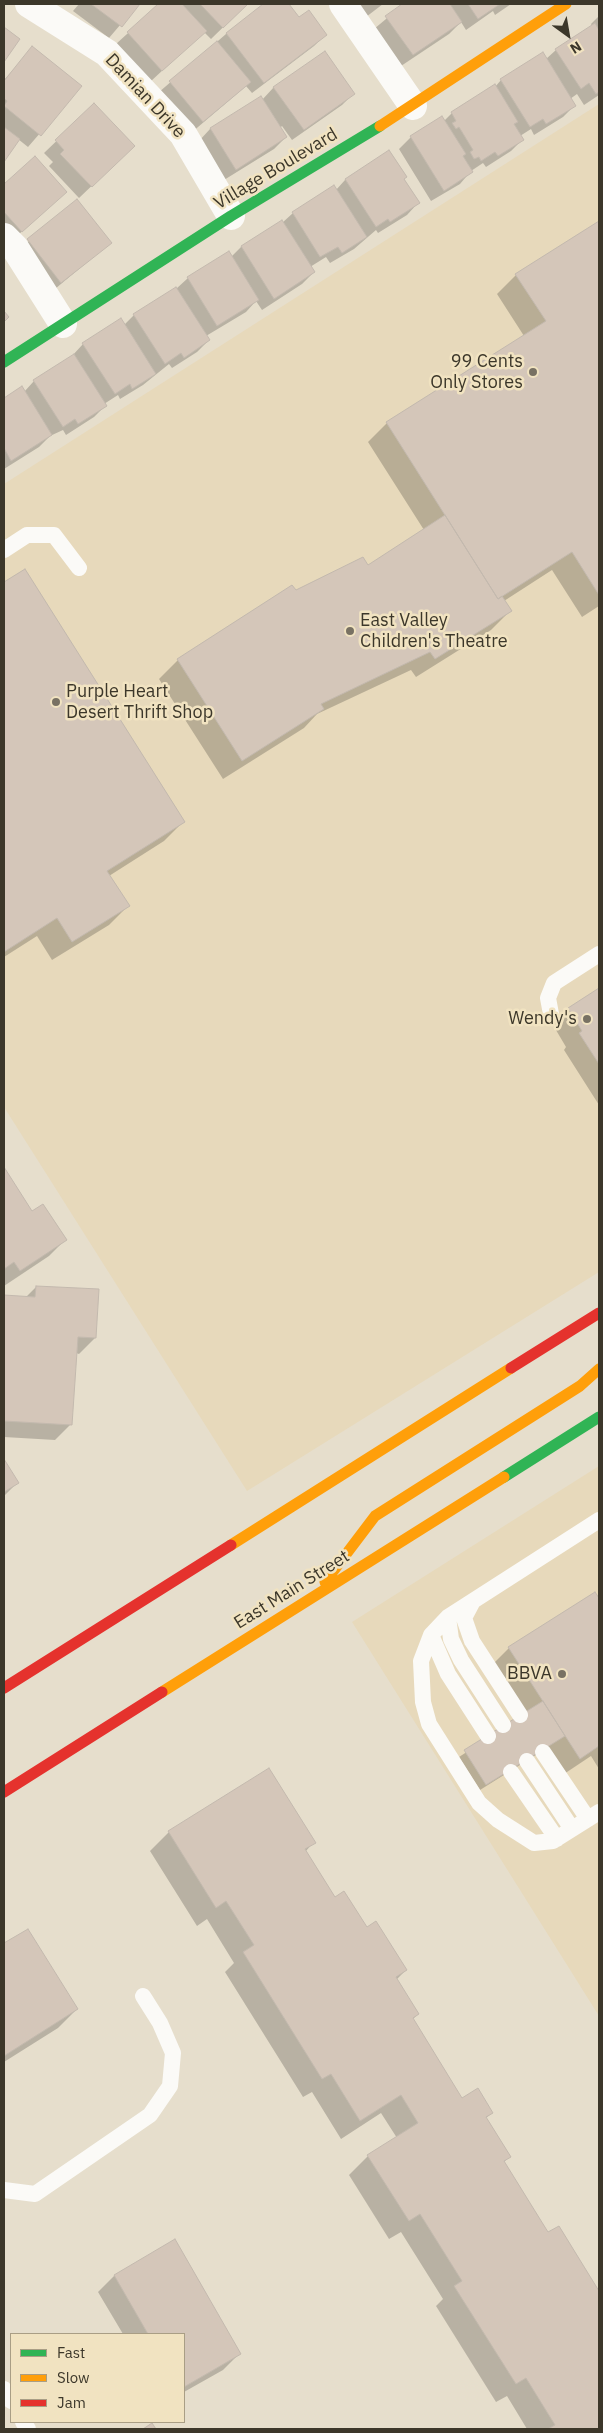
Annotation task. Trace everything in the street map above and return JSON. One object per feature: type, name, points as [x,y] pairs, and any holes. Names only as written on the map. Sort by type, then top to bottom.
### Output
[{"type":"main road","name":"Village Boulevard","points":[[4,362],[231,216],[413,106],[566,4]]},
{"type":"main road","points":[[4,1688],[599,1313]]},
{"type":"main road","points":[[314,1597],[375,1516],[580,1386],[599,1369]]},
{"type":"main road","name":"East Main Street","points":[[4,1792],[599,1417]]},
{"type":"main road","points":[[10,1700],[39,1666]]},
{"type":"street","name":"Damian Drive","points":[[29,4],[107,53],[183,134],[231,216]]},
{"type":"street","points":[[343,4],[413,106]]},
{"type":"street","points":[[4,237],[15,248],[63,324]]},
{"type":"lane","points":[[4,550],[27,535],[54,535],[78,568]]},
{"type":"lane","points":[[551,1014],[548,998],[554,983],[599,954]]},
{"type":"lane","points":[[543,1752],[594,1815],[557,1839],[534,1843],[498,1820],[479,1803],[429,1724],[423,1702],[421,1661],[431,1635],[448,1617],[599,1520]]},
{"type":"lane","points":[[473,1601],[464,1618],[472,1641],[520,1715]]},
{"type":"lane","points":[[448,1617],[451,1639],[461,1660],[503,1725]]},
{"type":"lane","points":[[431,1635],[448,1674],[488,1736]]},
{"type":"lane","points":[[527,1761],[572,1829]]},
{"type":"lane","points":[[510,1772],[557,1839]]},
{"type":"lane","points":[[4,2190],[35,2194],[150,2115],[170,2086],[173,2053],[160,2023],[143,1996]]},
{"type":"shaded area","points":[[599,104],[599,1272],[247,1491],[4,1107],[4,484]]},
{"type":"shaded area","points":[[599,1466],[599,2016],[352,1622]]},
{"type":"building","points":[[91,4],[140,4],[122,27]]},
{"type":"building","points":[[158,4],[182,4],[207,31],[162,71],[127,32]]},
{"type":"building","points":[[200,4],[248,4],[223,28]]},
{"type":"building","points":[[263,4],[289,4],[299,17],[309,10],[327,35],[264,83],[226,33]]},
{"type":"building","points":[[402,4],[450,4],[462,22],[413,55],[385,16]]},
{"type":"building","points":[[468,4],[500,4],[478,19]]},
{"type":"building","points":[[595,23],[599,30],[599,92],[596,94],[589,83],[581,89],[555,49]]},
{"type":"building","points":[[4,27],[20,39],[4,62]]},
{"type":"building","points":[[217,41],[251,82],[203,122],[169,81]]},
{"type":"building","points":[[32,46],[82,86],[41,136],[4,106],[7,101],[4,98],[4,81]]},
{"type":"building","points":[[325,51],[355,94],[304,130],[273,87]]},
{"type":"building","points":[[543,52],[576,106],[546,124],[543,119],[530,127],[500,79]]},
{"type":"building","points":[[495,84],[518,122],[514,124],[524,140],[498,156],[495,152],[481,161],[479,157],[474,159],[470,152],[473,150],[459,127],[456,129],[452,123],[456,121],[451,112]]},
{"type":"building","points":[[261,96],[287,137],[236,170],[210,128]]},
{"type":"building","points":[[94,103],[135,146],[92,187],[60,154],[64,150],[55,140]]},
{"type":"building","points":[[442,116],[466,154],[463,156],[473,172],[444,191],[410,136]]},
{"type":"building","points":[[4,127],[20,139],[4,162]]},
{"type":"building","points":[[389,150],[407,177],[404,179],[420,203],[390,222],[388,219],[376,227],[345,179]]},
{"type":"building","points":[[35,156],[67,192],[22,232],[4,212],[4,184]]},
{"type":"building","points":[[334,185],[367,237],[342,253],[338,247],[320,257],[292,212]]},
{"type":"building","points":[[77,199],[112,243],[61,283],[27,239]]},
{"type":"building","points":[[282,220],[315,272],[274,299],[241,246]]},
{"type":"building","name":"99 Cents Only Stores","points":[[599,221],[599,595],[572,552],[498,599],[386,422],[546,321],[515,274]]},
{"type":"building","points":[[229,251],[259,300],[217,326],[187,277]]},
{"type":"building","points":[[176,287],[210,340],[184,358],[181,353],[165,364],[133,314]]},
{"type":"building","points":[[4,311],[9,317],[4,322]]},
{"type":"building","points":[[121,318],[156,374],[132,389],[130,384],[115,394],[82,343]]},
{"type":"building","points":[[74,354],[107,406],[78,424],[75,419],[63,427],[33,380]]},
{"type":"building","points":[[22,386],[52,435],[11,461],[4,448],[4,398]]},
{"type":"building","name":"East Valley Children's Theatre","points":[[445,515],[498,599],[502,596],[512,611],[435,659],[430,652],[321,704],[324,709],[242,761],[177,659],[292,585],[296,590],[363,557],[368,565]]},
{"type":"building","name":"Purple Heart Desert Thrift Shop","points":[[25,569],[185,822],[107,871],[130,906],[72,942],[57,918],[4,952],[4,582]]},
{"type":"building","name":"Wendy's","points":[[599,988],[599,1064],[579,1033],[582,1031],[568,1008]]},
{"type":"building","points":[[4,1167],[32,1211],[43,1204],[67,1240],[20,1271],[14,1262],[4,1269]]},
{"type":"building","points":[[36,1286],[99,1289],[96,1338],[78,1337],[72,1425],[4,1421],[4,1295],[35,1297]]},
{"type":"building","points":[[4,1459],[19,1483],[4,1492]]},
{"type":"building","name":"BBVA","points":[[595,1592],[599,1598],[599,1746],[580,1759],[508,1647]]},
{"type":"building","points":[[543,1701],[565,1736],[486,1785],[464,1750]]},
{"type":"building","points":[[269,1768],[316,1843],[305,1849],[335,1897],[344,1891],[367,1927],[376,1921],[407,1970],[396,1977],[419,2014],[413,2018],[462,2098],[478,2088],[493,2113],[486,2117],[511,2157],[504,2161],[548,2232],[559,2226],[599,2291],[599,2429],[548,2429],[555,2425],[526,2378],[516,2384],[454,2286],[462,2281],[420,2214],[409,2221],[367,2155],[418,2123],[401,2095],[360,2121],[331,2074],[322,2079],[243,1952],[254,1945],[226,1901],[216,1908],[168,1831]]},
{"type":"building","points":[[28,1929],[78,2009],[4,2056],[4,1943]]},
{"type":"building","points":[[175,2239],[241,2354],[185,2386],[185,2333],[147,2333],[114,2275]]},
{"type":"building","points":[[152,2423],[156,2429],[143,2429]]},
{"type":"traffic: fast","points":[[4,362],[231,216],[380,126]]},
{"type":"traffic: fast","points":[[504,1477],[599,1417]]},
{"type":"traffic: slow","points":[[380,126],[566,4]]},
{"type":"traffic: slow","points":[[231,1545],[511,1368]]},
{"type":"traffic: slow","points":[[325,1582],[375,1516],[580,1386],[599,1369]]},
{"type":"traffic: slow","points":[[162,1692],[504,1477]]},
{"type":"traffic: jam","points":[[511,1368],[599,1313]]},
{"type":"traffic: jam","points":[[4,1688],[231,1545]]},
{"type":"traffic: jam","points":[[4,1792],[162,1692]]},
{"type":"place","name":"99 Cents Only Stores","points":[[533,372]]},
{"type":"place","name":"East Valley Children's Theatre","points":[[350,631]]},
{"type":"place","name":"Purple Heart Desert Thrift Shop","points":[[56,702]]},
{"type":"place","name":"Wendy's","points":[[587,1019]]},
{"type":"place","name":"BBVA","points":[[562,1674]]}]
